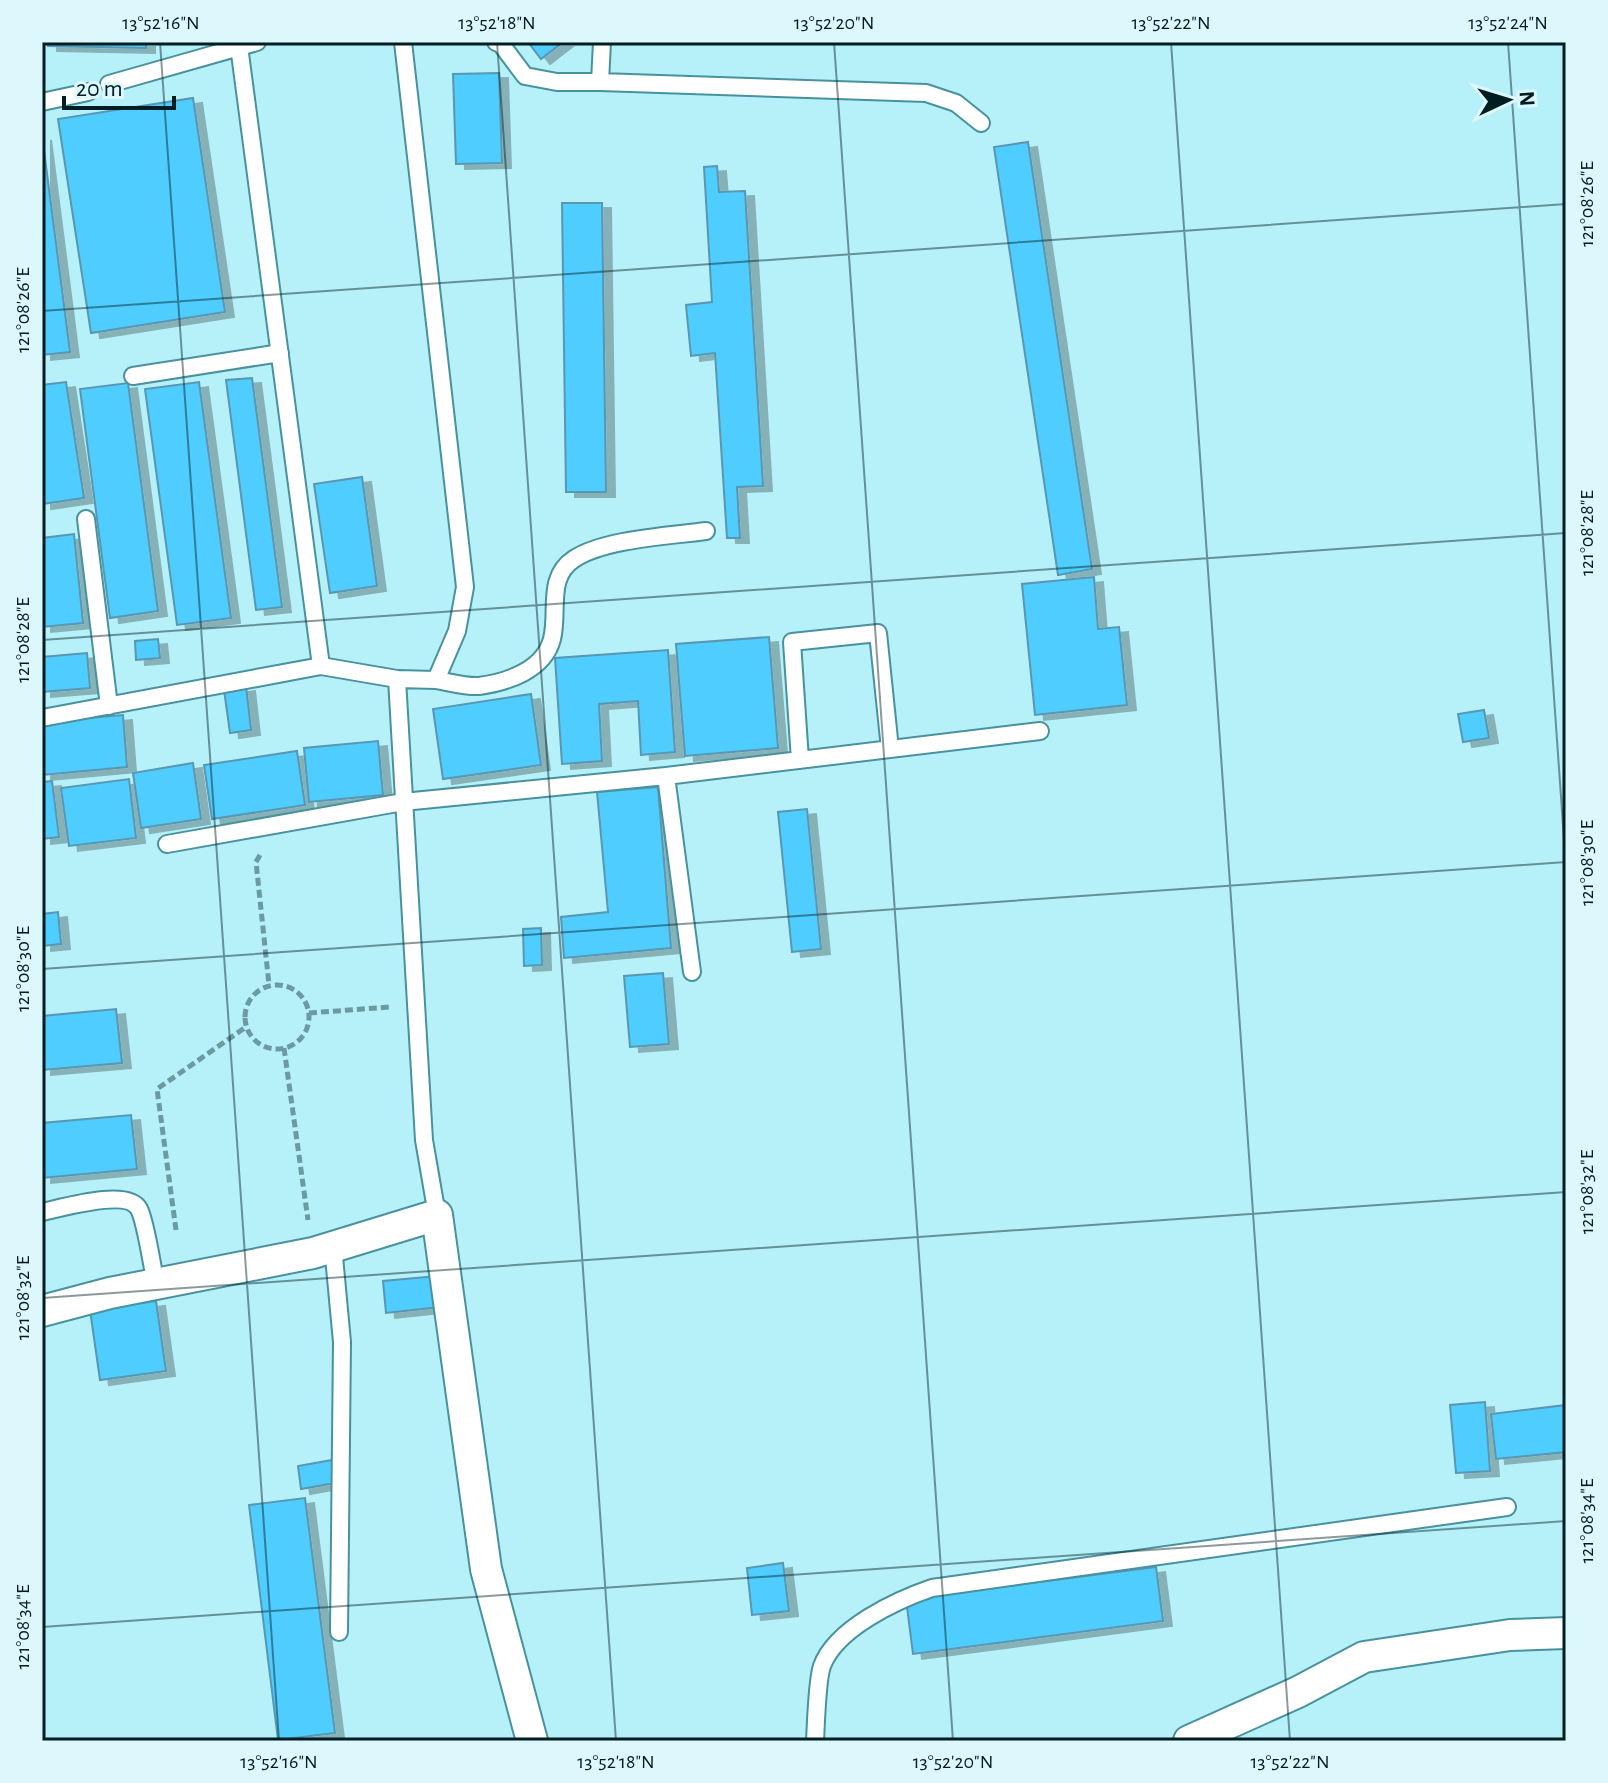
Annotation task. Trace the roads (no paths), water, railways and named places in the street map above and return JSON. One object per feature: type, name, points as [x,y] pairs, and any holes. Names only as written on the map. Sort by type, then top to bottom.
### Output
[{"type":"street","points":[[42,1311],[323,1250],[437,1215],[486,1569],[532,1741]]},
{"type":"street","points":[[1189,1741],[1298,1692],[1364,1657],[1510,1635],[1566,1633]]},
{"type":"lane","points":[[109,84],[257,42]]},
{"type":"lane","points":[[403,42],[465,587],[457,631],[436,680]]},
{"type":"lane","points":[[496,42],[501,44],[525,76],[557,82],[926,93],[956,103],[981,123]]},
{"type":"lane","points":[[600,82],[602,42]]},
{"type":"lane","points":[[239,46],[321,666]]},
{"type":"lane","points":[[42,102],[88,92]]},
{"type":"lane","points":[[133,376],[280,353]]},
{"type":"lane","points":[[86,519],[109,706]]},
{"type":"lane","points":[[42,718],[321,666],[397,679],[436,680],[476,686],[521,675],[545,657],[552,637],[556,581],[573,559],[613,544],[706,531]]},
{"type":"lane","points":[[800,760],[792,642],[878,633],[890,749]]},
{"type":"lane","points":[[397,679],[424,1140],[437,1215]]},
{"type":"lane","points":[[167,844],[403,802],[666,776],[1040,731]]},
{"type":"lane","points":[[666,776],[692,972]]},
{"type":"lane","points":[[42,1212],[115,1199],[128,1200],[139,1208],[169,1282]]},
{"type":"lane","points":[[323,1250],[342,1342],[339,1632]]},
{"type":"lane","points":[[815,1741],[822,1665],[844,1635],[902,1598],[932,1588],[1507,1507]]}]
